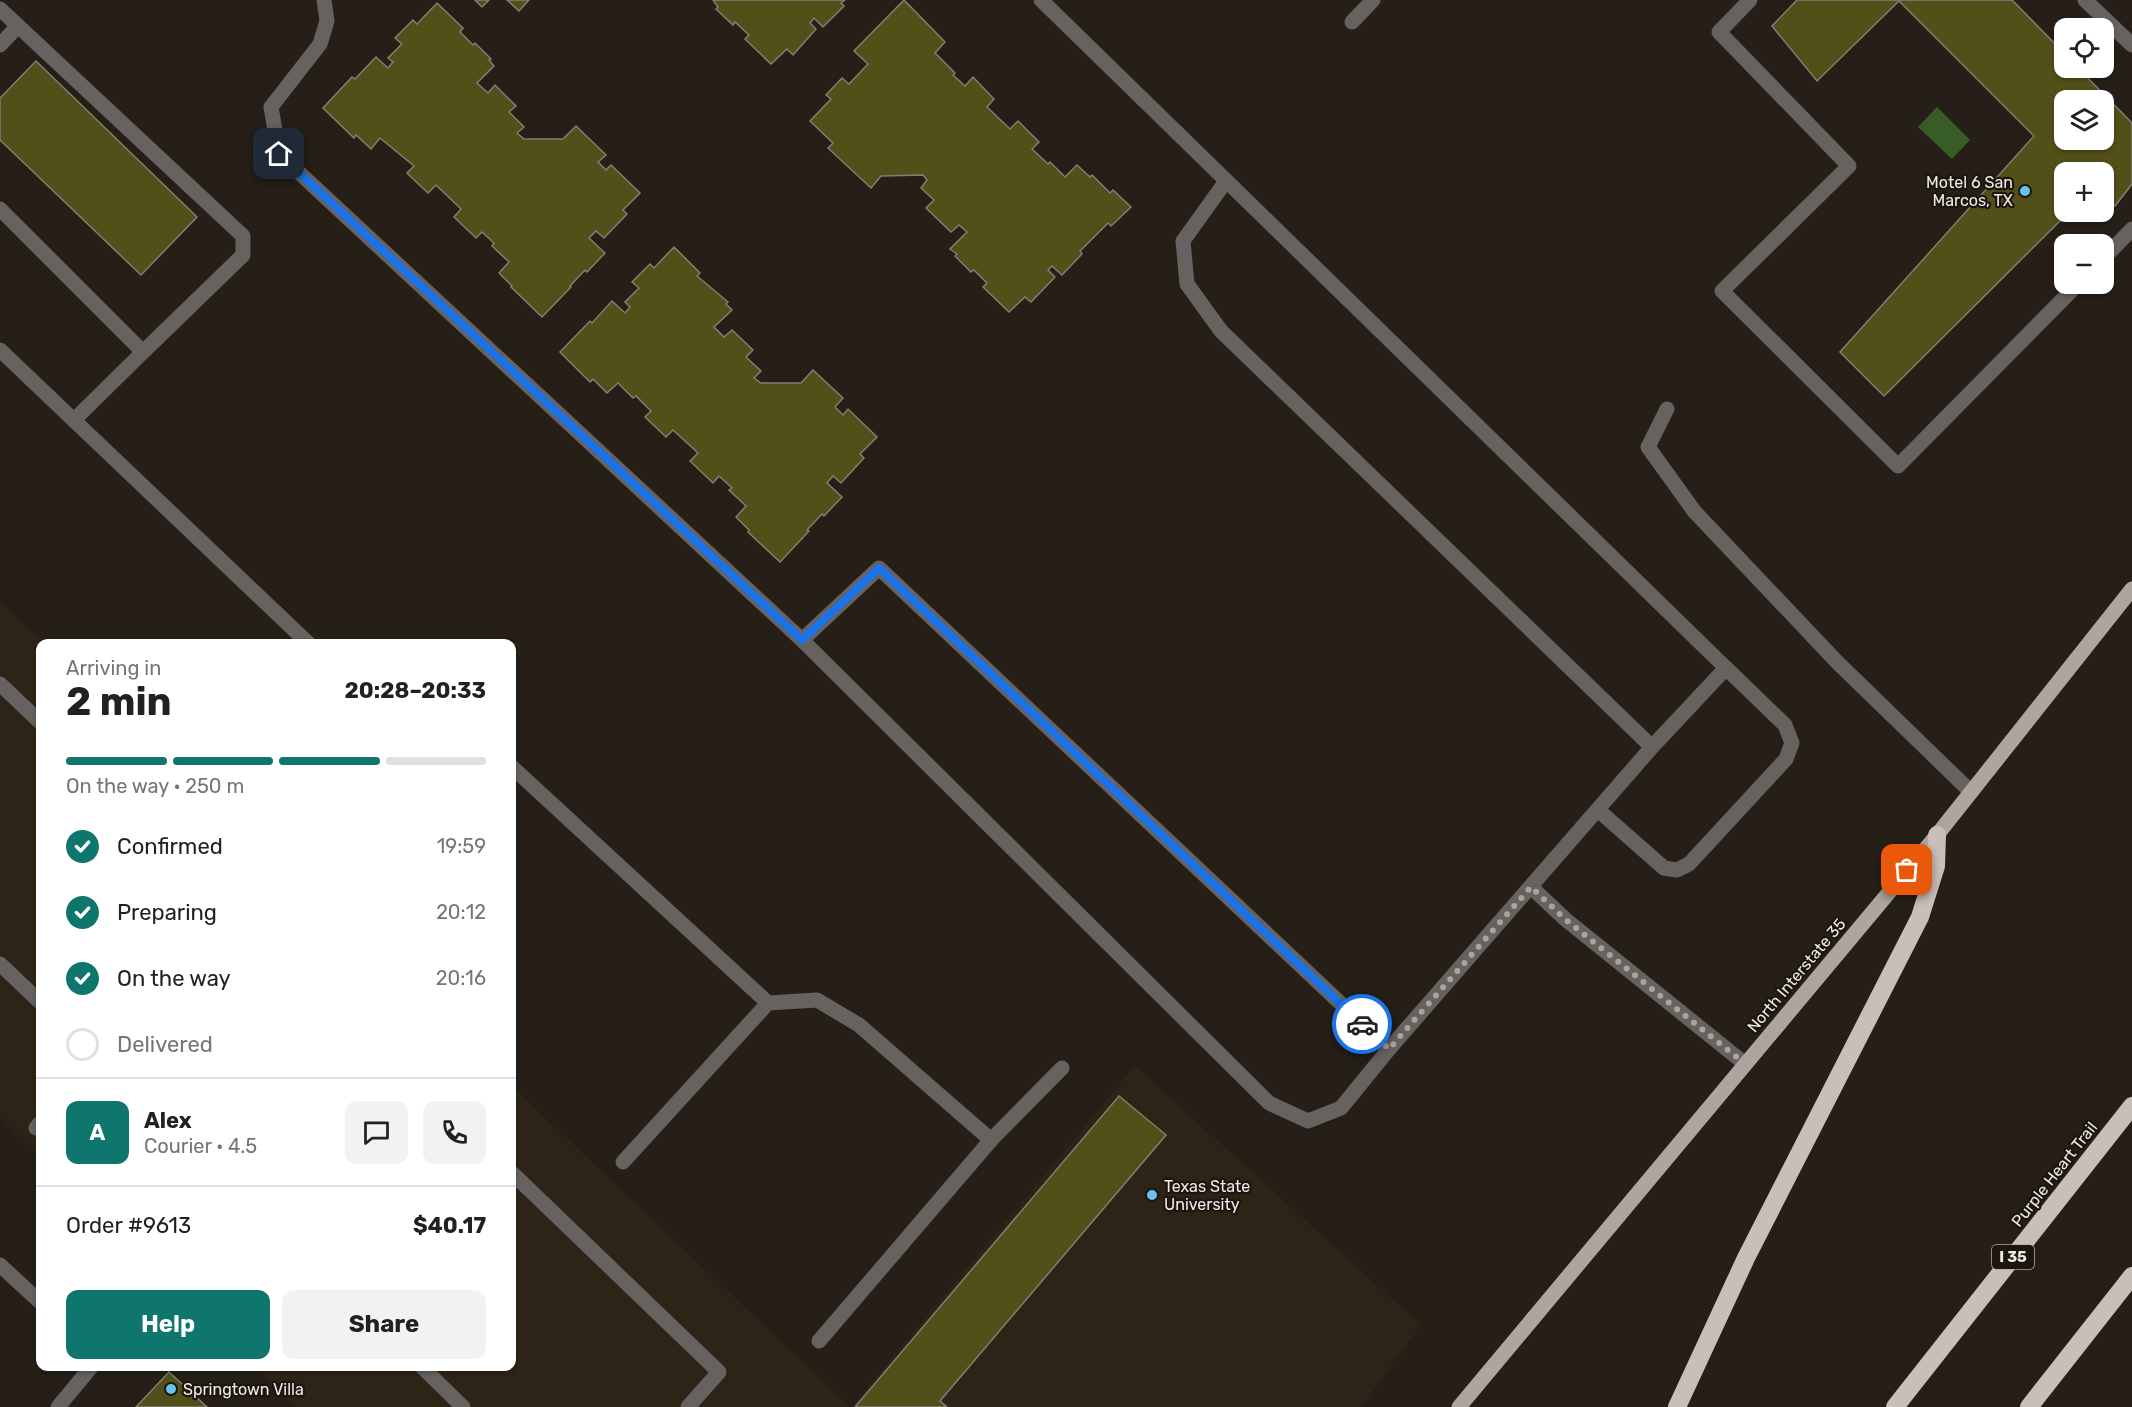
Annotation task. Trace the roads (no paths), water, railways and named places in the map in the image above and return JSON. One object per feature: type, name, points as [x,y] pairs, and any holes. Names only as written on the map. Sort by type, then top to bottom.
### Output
[{"type":"highway","points":[[1677,1407],[1746,1258],[1920,917],[1936,866],[1936,836]]},
{"type":"highway","name":"Purple Heart Trail","points":[[1895,1407],[2132,1106]]},
{"type":"highway","points":[[2029,1407],[2132,1276]]},
{"type":"main road","name":"North Interstate 35","points":[[1459,1407],[1744,1063],[1936,836],[2132,589]]},
{"type":"lane","points":[[324,0],[327,21],[320,44],[271,106],[279,154],[802,640],[1269,1103],[1308,1121],[1341,1108],[1389,1049],[1652,747],[1726,668]]},
{"type":"lane","points":[[1041,0],[1785,725],[1792,743],[1786,759],[1689,864],[1677,870],[1664,868],[1598,810]]},
{"type":"lane","points":[[1352,22],[1373,0]]},
{"type":"lane","points":[[1750,0],[1719,32],[1850,166],[1722,291],[1898,466],[2068,294]]},
{"type":"lane","points":[[2085,0],[2132,45]]},
{"type":"lane","points":[[0,9],[243,236],[243,255],[74,420]]},
{"type":"lane","points":[[0,45],[18,26]]},
{"type":"lane","points":[[1226,181],[1183,242],[1187,284],[1221,331],[1652,747]]},
{"type":"lane","points":[[0,209],[143,352]]},
{"type":"lane","points":[[2114,248],[2132,229]]},
{"type":"lane","points":[[0,350],[304,639]]},
{"type":"lane","points":[[1667,409],[1648,447],[1694,511],[1836,662],[1971,792]]},
{"type":"lane","points":[[802,640],[879,568],[1389,1049]]},
{"type":"lane","points":[[0,684],[36,718]]},
{"type":"lane","points":[[516,770],[768,1003]]},
{"type":"lane","points":[[1531,887],[1565,919],[1744,1063]]},
{"type":"lane","points":[[0,964],[36,998]]},
{"type":"lane","points":[[623,1162],[768,1003],[817,1000],[859,1025],[990,1140]]},
{"type":"lane","points":[[819,1341],[990,1140],[1062,1068]]},
{"type":"lane","points":[[516,1177],[719,1372],[688,1407]]},
{"type":"lane","points":[[0,1265],[36,1298]]},
{"type":"lane","points":[[58,1407],[88,1371]]},
{"type":"lane","points":[[426,1371],[463,1407]]},
{"type":"place","name":"Motel 6 San Marcos, TX","points":[[2025,191]]},
{"type":"place","name":"Texas State University","points":[[1152,1195]]},
{"type":"place","name":"Springtown Villa","points":[[171,1389]]}]
